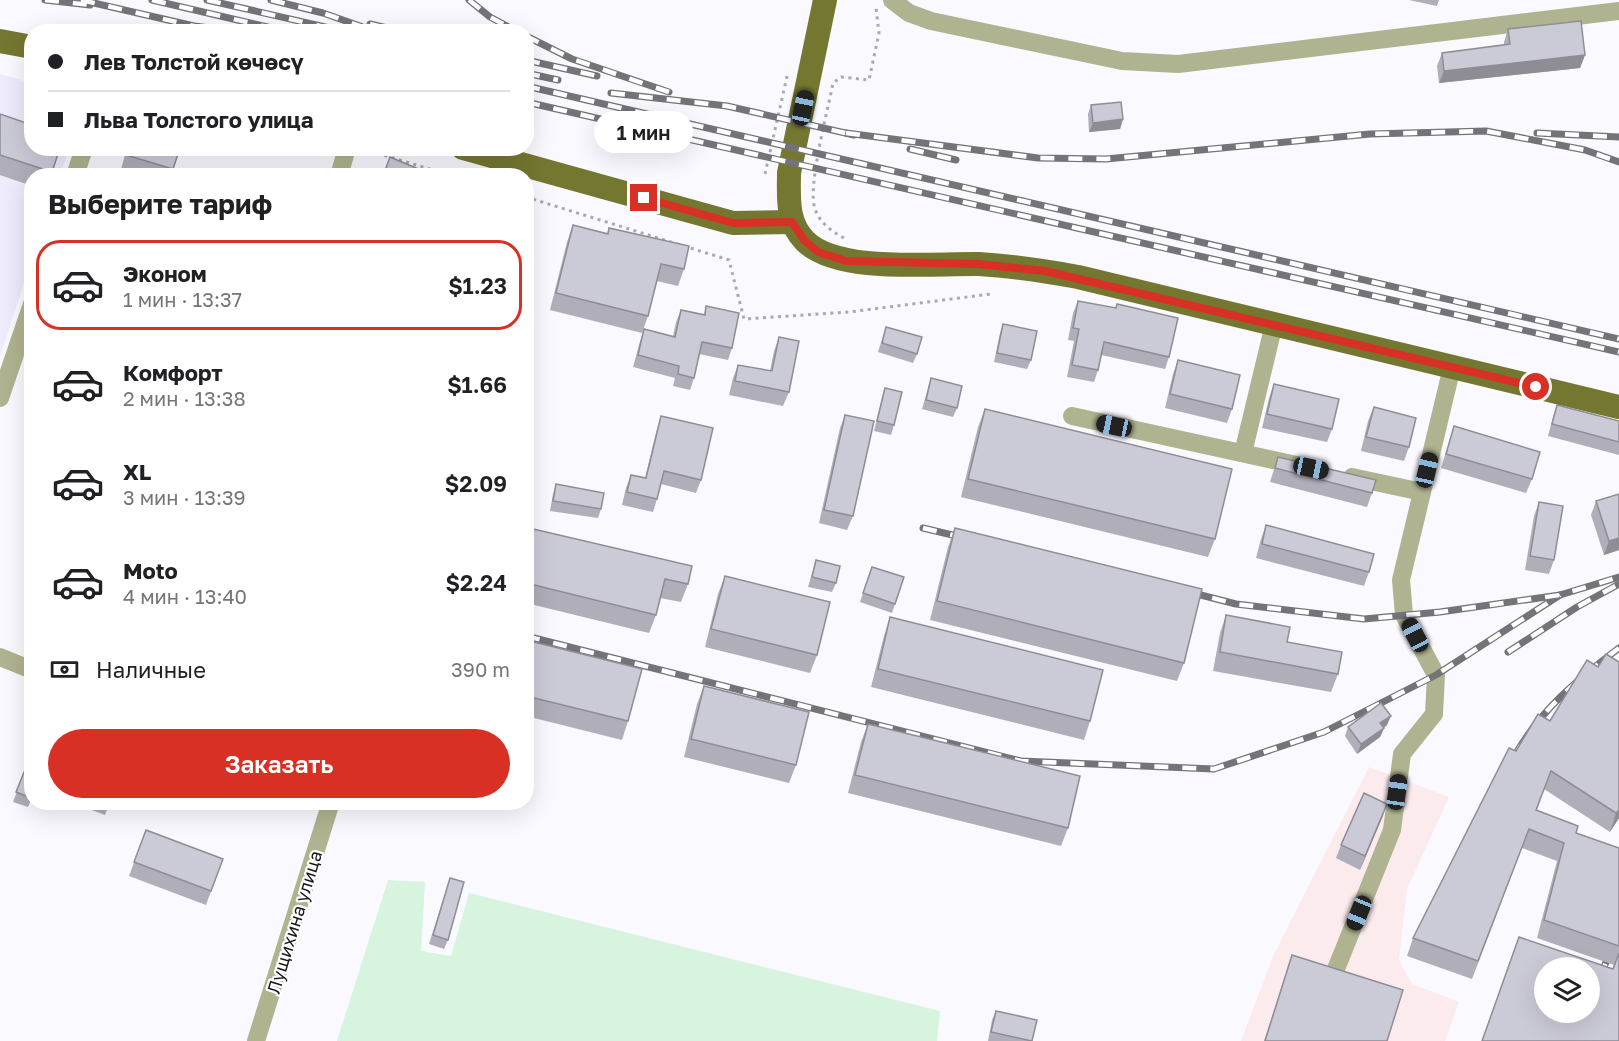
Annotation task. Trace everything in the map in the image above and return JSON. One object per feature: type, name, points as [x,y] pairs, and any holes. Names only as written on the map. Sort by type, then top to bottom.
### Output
[{"type":"main road","points":[[825,0],[777,173],[788,198],[792,222],[804,240],[818,252],[846,261],[1028,268],[1078,277],[1619,407]]},
{"type":"main road","points":[[0,41],[24,46]]},
{"type":"main road","points":[[492,156],[733,223],[792,222]]},
{"type":"street","points":[[892,0],[909,13],[931,21],[1122,61],[1178,64],[1619,10]]},
{"type":"street","points":[[1243,453],[1274,324]]},
{"type":"street","points":[[0,398],[24,328]]},
{"type":"street","points":[[1334,974],[1392,830],[1402,754],[1434,714],[1436,675],[1404,615],[1401,580],[1452,367]]},
{"type":"street","points":[[1072,416],[1422,492]]},
{"type":"street","points":[[0,657],[24,667]]},
{"type":"street","name":"Лущихина улица","points":[[256,1041],[328,810]]},
{"type":"path","points":[[848,239],[832,231],[821,221],[812,196],[833,83],[841,77],[869,80],[879,33],[877,0]]},
{"type":"path","points":[[777,173],[789,70]]},
{"type":"path","points":[[388,156],[427,168]]},
{"type":"path","points":[[534,199],[729,260],[744,319],[849,312],[991,294]]},
{"type":"shaded area","points":[[0,74],[24,81],[24,156],[67,156],[62,168],[24,168],[24,283],[0,356]]},
{"type":"shaded area","points":[[1369,767],[1449,797],[1407,889],[1399,960],[1412,984],[1459,1002],[1445,1041],[1241,1041],[1274,954]]},
{"type":"green space","points":[[388,880],[425,882],[421,951],[451,956],[469,893],[940,1011],[937,1041],[337,1041]]},
{"type":"building","points":[[1581,21],[1585,55],[1444,71],[1442,53],[1510,44],[1508,29]]},
{"type":"building","points":[[1121,102],[1123,119],[1093,123],[1091,105]]},
{"type":"building","points":[[0,114],[24,122],[24,156],[57,156],[53,168],[40,168],[0,155]]},
{"type":"building","points":[[129,156],[177,156],[173,168]]},
{"type":"building","points":[[390,157],[416,168],[386,168]]},
{"type":"building","points":[[573,225],[608,234],[609,228],[689,246],[684,269],[661,264],[648,316],[556,293]]},
{"type":"building","points":[[1078,301],[1116,308],[1117,304],[1178,318],[1169,357],[1104,342],[1098,370],[1072,365],[1079,329],[1073,328]]},
{"type":"building","points":[[706,306],[739,313],[732,348],[702,342],[694,378],[678,374],[679,366],[638,355],[644,329],[675,337],[681,310],[705,315]]},
{"type":"building","points":[[1003,324],[1037,331],[1031,360],[997,353]]},
{"type":"building","points":[[886,327],[922,337],[917,354],[882,343]]},
{"type":"building","points":[[779,337],[799,341],[789,392],[735,381],[738,365],[772,371]]},
{"type":"building","points":[[1178,360],[1240,375],[1232,409],[1170,394]]},
{"type":"building","points":[[931,378],[962,386],[957,408],[926,400]]},
{"type":"building","points":[[1274,384],[1339,399],[1332,429],[1267,414]]},
{"type":"building","points":[[885,388],[902,392],[894,425],[877,421]]},
{"type":"building","points":[[1557,405],[1619,421],[1619,442],[1552,424]]},
{"type":"building","points":[[1374,407],[1416,418],[1409,447],[1366,437]]},
{"type":"building","points":[[985,409],[1232,469],[1215,539],[968,479]]},
{"type":"building","points":[[845,415],[874,421],[853,516],[824,510]]},
{"type":"building","points":[[661,416],[713,428],[701,480],[664,471],[657,499],[627,492],[631,475],[646,478]]},
{"type":"building","points":[[1454,426],[1540,452],[1532,479],[1446,454]]},
{"type":"building","points":[[1278,457],[1376,480],[1372,493],[1275,468]]},
{"type":"building","points":[[556,484],[604,493],[601,509],[553,501]]},
{"type":"building","points":[[1619,494],[1619,538],[1609,541],[1596,501]]},
{"type":"building","points":[[1539,502],[1563,506],[1554,560],[1530,556]]},
{"type":"building","points":[[1266,525],[1374,554],[1369,572],[1262,544]]},
{"type":"building","points":[[955,528],[1202,589],[1184,663],[937,601]]},
{"type":"building","points":[[534,529],[692,566],[688,584],[665,579],[656,615],[534,585]]},
{"type":"building","points":[[816,560],[840,566],[836,583],[812,577]]},
{"type":"building","points":[[872,567],[904,577],[895,604],[863,593]]},
{"type":"building","points":[[725,576],[830,602],[817,655],[711,629]]},
{"type":"building","points":[[1226,615],[1290,627],[1287,642],[1342,652],[1338,674],[1220,652]]},
{"type":"building","points":[[890,617],[1103,670],[1090,721],[878,669]]},
{"type":"building","points":[[534,642],[642,669],[628,721],[534,698]]},
{"type":"building","points":[[1606,654],[1619,662],[1619,810],[1616,813],[1551,771],[1536,810],[1578,826],[1576,833],[1619,848],[1619,946],[1544,920],[1564,843],[1529,829],[1478,961],[1413,938],[1509,748],[1516,751],[1538,714],[1550,721],[1587,660],[1598,667]]},
{"type":"building","points":[[704,686],[809,712],[796,765],[691,739]]},
{"type":"building","points":[[1381,703],[1391,716],[1380,723],[1384,728],[1361,744],[1348,727]]},
{"type":"building","points":[[868,724],[1080,776],[1068,828],[855,775]]},
{"type":"building","points":[[24,772],[24,795],[16,792]]},
{"type":"building","points":[[1364,793],[1387,804],[1365,856],[1341,845]]},
{"type":"building","points":[[146,830],[223,859],[211,891],[134,862]]},
{"type":"building","points":[[450,878],[464,882],[448,940],[433,935]]},
{"type":"building","points":[[1519,937],[1578,957],[1534,957],[1534,1023],[1600,1023],[1600,965],[1613,969],[1619,953],[1619,1041],[1482,1041]]},
{"type":"building","points":[[1292,955],[1403,990],[1387,1041],[1265,1041]]},
{"type":"building","points":[[996,1011],[1037,1020],[1032,1041],[991,1032]]},
{"type":"railway","points":[[45,0],[90,5]]},
{"type":"railway","points":[[81,0],[185,24]]},
{"type":"railway","points":[[152,0],[255,24]]},
{"type":"railway","points":[[207,0],[312,24]]},
{"type":"railway","points":[[271,0],[323,13],[354,24]]},
{"type":"railway","points":[[469,0],[490,17],[503,24]]},
{"type":"railway","points":[[534,40],[572,59],[669,92]]},
{"type":"railway","points":[[534,62],[597,76]]},
{"type":"railway","points":[[534,75],[558,80]]},
{"type":"railway","points":[[534,88],[1619,339]]},
{"type":"railway","points":[[611,93],[727,106],[854,135]]},
{"type":"railway","points":[[534,104],[1619,352]]},
{"type":"railway","points":[[846,133],[1038,158],[1106,159],[1370,134],[1486,131],[1585,150],[1619,162]]},
{"type":"railway","points":[[1537,133],[1619,137]]},
{"type":"railway","points":[[910,149],[956,160]]},
{"type":"railway","points":[[923,528],[969,539]]},
{"type":"railway","points":[[1185,591],[1236,604],[1364,619],[1440,612],[1560,595],[1619,577]]},
{"type":"railway","points":[[1508,652],[1577,607],[1619,584]]},
{"type":"railway","points":[[534,638],[1021,761],[1214,769],[1324,732],[1436,675],[1560,595]]},
{"type":"railway","points":[[1514,757],[1547,710],[1574,684],[1619,648]]},
{"type":"railway","points":[[1600,977],[1619,929]]},
{"type":"route","points":[[644,198],[733,223],[792,222],[804,240],[818,252],[846,261],[925,265],[978,264],[1028,268],[1078,277],[1536,387]]}]
